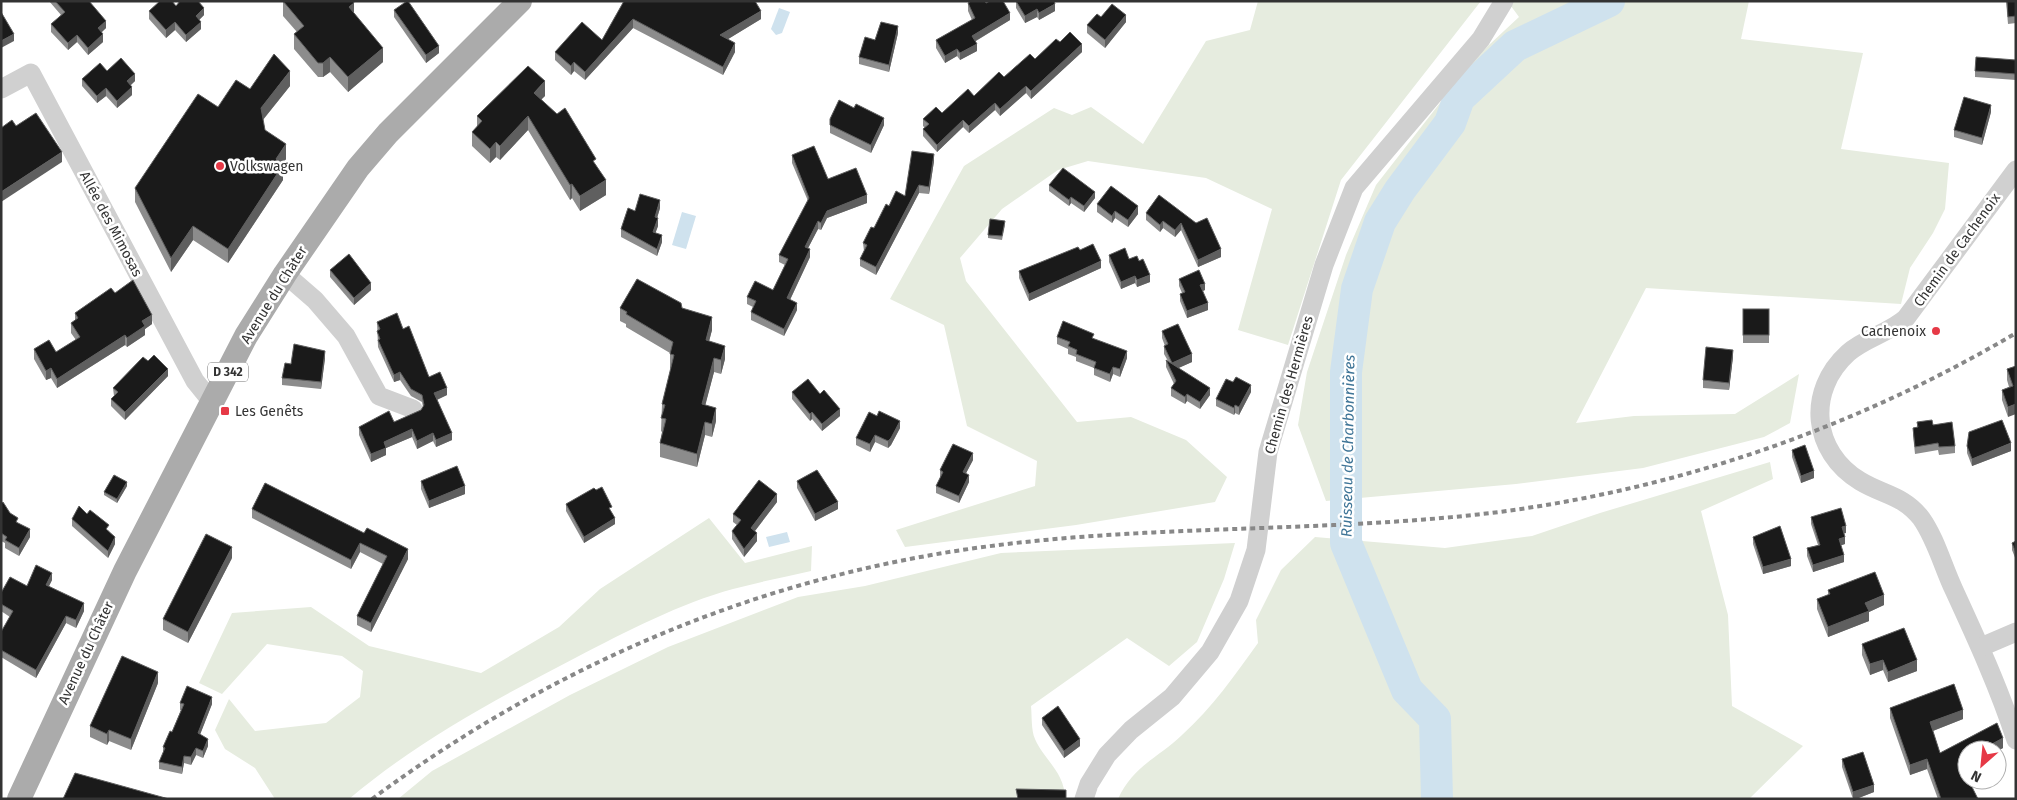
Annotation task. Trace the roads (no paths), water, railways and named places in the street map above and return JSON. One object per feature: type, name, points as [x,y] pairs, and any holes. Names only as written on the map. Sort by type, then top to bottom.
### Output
[{"type":"main road","name":"Avenue du Châter","points":[[19,799],[124,571],[246,336],[285,274],[364,161],[388,133],[520,1]]},
{"type":"street","name":"Chemin des Hermières","points":[[1084,799],[1089,784],[1107,755],[1131,730],[1172,697],[1210,652],[1239,601],[1256,550],[1268,452],[1324,265],[1354,188],[1481,39],[1504,1]]},
{"type":"street","name":"Allée des Mimosas","points":[[1,89],[31,73],[195,381],[212,402]]},
{"type":"street","name":"Chemin de Cachenoix","points":[[2016,170],[1906,318],[1891,329],[1854,349],[1840,362],[1824,390],[1819,415],[1821,429],[1830,451],[1843,467],[1860,481],[1902,500],[1925,524],[1981,647],[2016,740]]},
{"type":"street","points":[[285,274],[315,300],[346,336],[379,396],[413,408]]},
{"type":"street","points":[[1981,647],[2016,632]]},
{"type":"water","points":[[779,8],[790,12],[782,33],[776,35],[771,29]]},
{"type":"water","points":[[682,212],[696,216],[686,249],[672,245]]},
{"type":"water","points":[[787,532],[790,542],[769,547],[766,537]]},
{"type":"waterway","name":"Ruisseau de Charbonnières","points":[[1437,799],[1435,719],[1407,690],[1346,543],[1346,372],[1357,289],[1380,222],[1400,190],[1450,123],[1459,98],[1515,46],[1609,1]]},
{"type":"railway","points":[[372,799],[435,755],[500,715],[567,678],[635,645],[705,617],[777,592],[851,572],[926,556],[996,545],[1138,533],[1421,520],[1491,513],[1560,503],[1629,489],[1763,450],[1828,426],[1892,398],[1955,367],[2016,333]]},
{"type":"place","name":"Volkswagen","points":[[220,166]]},
{"type":"place","name":"Cachenoix","points":[[1936,331]]},
{"type":"place","name":"Les Genêts","points":[[225,411]]}]
